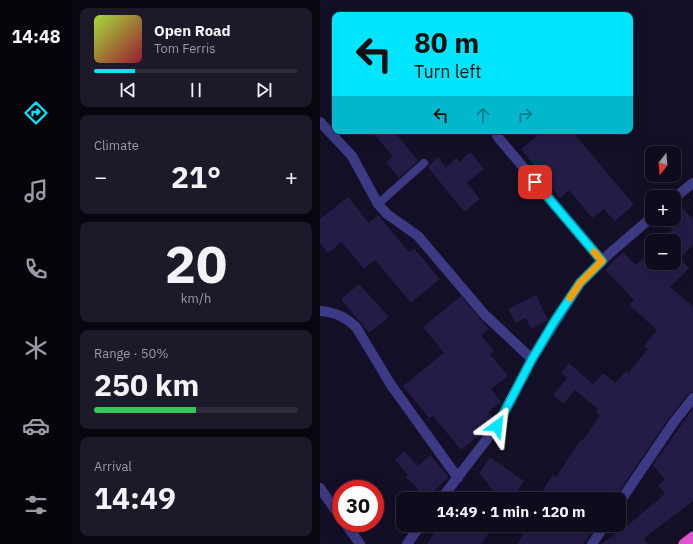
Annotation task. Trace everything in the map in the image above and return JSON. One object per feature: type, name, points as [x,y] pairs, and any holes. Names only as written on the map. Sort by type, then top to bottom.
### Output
[{"type":"highway","points":[[684,544],[693,537]]},
{"type":"street","points":[[320,122],[352,156],[378,204],[387,214],[418,236],[485,315],[532,359]]},
{"type":"street","points":[[497,136],[602,261]]},
{"type":"street","points":[[681,192],[693,183]]},
{"type":"street","points":[[447,492],[497,426],[532,359],[580,283],[602,261],[645,223]]},
{"type":"street","points":[[320,311],[336,314],[348,320],[356,328],[391,385],[458,478]]},
{"type":"street","points":[[626,493],[674,422],[693,398]]},
{"type":"street","points":[[320,488],[332,505]]},
{"type":"street","points":[[351,532],[360,544]]},
{"type":"street","points":[[407,544],[416,532]]},
{"type":"street","points":[[592,544],[600,532]]},
{"type":"lane","points":[[378,204],[424,163]]},
{"type":"building","points":[[374,134],[396,134],[418,161],[399,178],[386,162],[393,157]]},
{"type":"building","points":[[539,134],[575,134],[634,205],[614,221],[604,209],[592,218],[569,190],[560,198],[521,149]]},
{"type":"building","points":[[470,152],[484,169],[467,183],[480,199],[464,212],[428,167],[438,157],[446,167],[456,158],[459,162]]},
{"type":"building","points":[[348,197],[369,223],[378,215],[409,252],[414,248],[440,279],[411,303],[375,260],[364,269],[342,242],[328,253],[320,243],[320,219]]},
{"type":"building","points":[[681,207],[693,219],[693,245],[681,257],[681,234],[668,234],[672,230],[668,226],[681,226]]},
{"type":"building","points":[[623,252],[636,265],[645,256],[645,270],[681,270],[681,259],[689,268],[670,287],[693,307],[693,392],[688,394],[669,418],[619,492],[542,492],[553,475],[556,477],[581,439],[583,440],[600,415],[596,412],[598,409],[575,390],[563,404],[553,395],[567,378],[561,373],[569,363],[593,384],[603,373],[615,383],[626,371],[628,373],[648,349],[644,346],[657,330],[629,305],[634,300],[605,270]]},
{"type":"building","points":[[359,284],[389,317],[369,333],[341,299]]},
{"type":"building","points":[[536,295],[548,320],[531,329],[526,318],[516,323],[508,309]]},
{"type":"building","points":[[461,296],[489,329],[481,335],[494,351],[490,354],[508,376],[491,389],[501,402],[488,412],[494,419],[485,431],[461,450],[433,416],[429,418],[403,386],[444,353],[423,327]]},
{"type":"building","points":[[693,408],[693,501],[644,538],[648,544],[601,544],[618,532],[626,532],[626,526],[665,494],[658,485],[665,480],[653,465]]},
{"type":"building","points":[[404,451],[418,466],[430,455],[449,477],[433,492],[420,492],[406,477],[408,475],[395,460]]},
{"type":"building","points":[[490,457],[524,481],[517,492],[494,492],[479,473]]},
{"type":"building","points":[[435,532],[489,532],[481,544],[427,544]]},
{"type":"building","points":[[525,532],[591,532],[583,544],[517,544]]},
{"type":"slow traffic","points":[[570,298],[580,283],[602,261],[594,252]]},
{"type":"route","points":[[497,426],[507,410],[532,359],[554,322],[580,283],[602,261],[535,182]]}]
